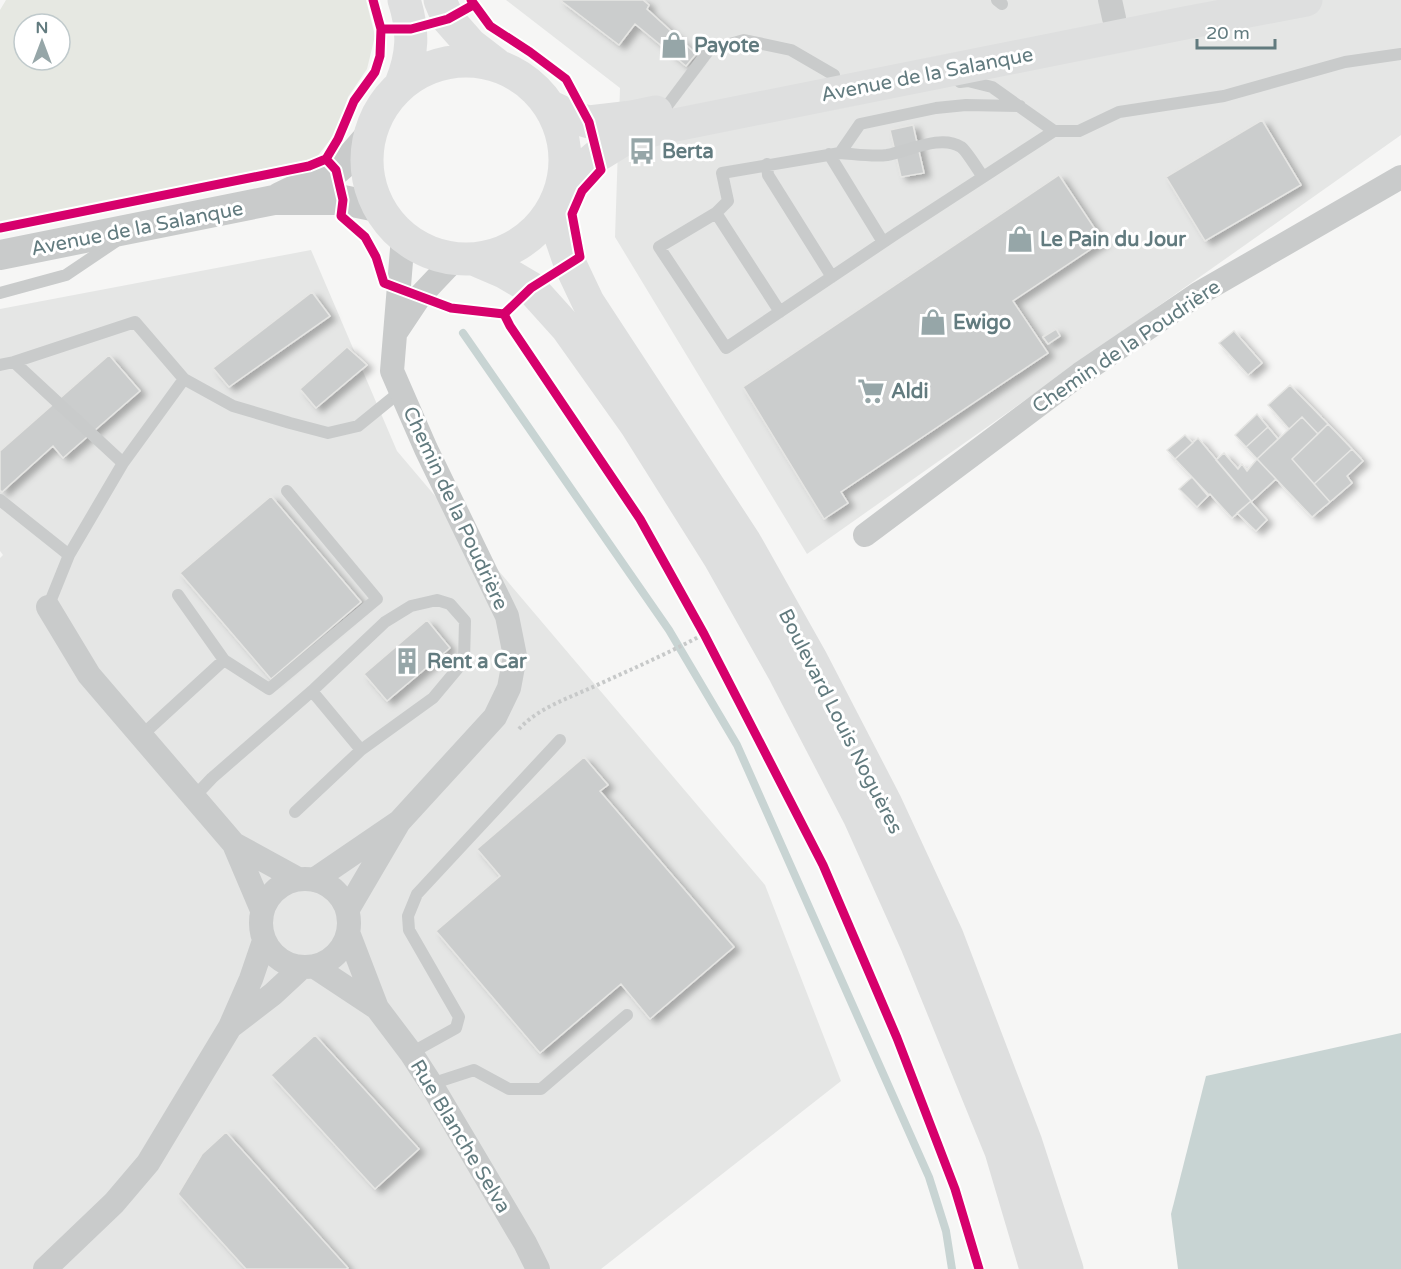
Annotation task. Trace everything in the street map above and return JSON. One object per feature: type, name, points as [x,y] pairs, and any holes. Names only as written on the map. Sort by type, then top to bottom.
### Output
[{"type":"main road","points":[[404,0],[411,30],[408,67],[401,84],[380,109],[368,138],[366,162],[369,185],[377,207],[388,223],[403,237],[427,252],[465,260],[509,251],[537,231],[560,194],[567,157],[562,131],[551,107],[536,88],[518,74],[496,64],[470,44],[448,19],[440,0]]},
{"type":"main road","name":"Avenue de la Salanque","points":[[551,107],[589,122],[632,117],[834,75],[1112,9],[1214,0]]},
{"type":"main road","name":"Avenue de la Salanque","points":[[560,194],[597,156],[628,137],[660,128],[1185,22],[1306,0]]},
{"type":"main road","points":[[401,84],[430,67],[462,60],[496,64]]},
{"type":"main road","name":"Boulevard Louis Noguères","points":[[560,194],[558,229],[570,264],[588,302],[745,542],[811,659],[885,802],[947,936],[1026,1143],[1067,1269]]},
{"type":"main road","name":"Boulevard Louis Noguères","points":[[465,260],[504,272],[531,288],[567,328],[642,435],[719,557],[859,816],[917,945],[1001,1151],[1036,1269]]},
{"type":"street","name":"Avenue de la Salanque","points":[[274,200],[336,170],[368,138]]},
{"type":"street","name":"Chemin de la Poudrière","points":[[865,535],[1080,374],[1198,294],[1401,177]]},
{"type":"street","name":"Avenue de la Salanque","points":[[0,255],[274,200],[343,200],[377,207]]},
{"type":"street","name":"Chemin de la Poudrière","points":[[348,909],[399,822],[495,717],[509,688],[515,656],[507,616],[426,449],[392,371],[403,237]]},
{"type":"street","points":[[394,334],[420,296],[465,260]]},
{"type":"street","points":[[45,1269],[114,1203],[148,1163],[230,1027],[251,979],[264,941],[262,910],[234,844],[89,675],[48,607]]},
{"type":"street","name":"Chemin de la Poudrière","points":[[306,879],[399,822]]},
{"type":"street","points":[[230,1027],[308,968],[337,956],[349,935],[348,909],[335,890],[306,879],[234,844]]},
{"type":"street","points":[[262,910],[276,890],[306,879]]},
{"type":"street","name":"Rue Blanche Selva","points":[[349,935],[377,1008],[431,1084],[538,1269]]},
{"type":"street","points":[[264,941],[279,960],[308,968]]},
{"type":"street","name":"Rue Blanche Selva","points":[[308,968],[377,1008]]},
{"type":"lane","points":[[664,110],[709,50],[744,40],[791,50],[834,75]]},
{"type":"lane","points":[[983,177],[964,148],[952,142],[937,142],[885,155],[834,154],[723,172],[728,201],[716,213],[659,247],[726,348],[1054,131],[1079,131],[1119,112],[1224,96],[1345,62],[1401,54]]},
{"type":"lane","points":[[946,85],[969,81],[992,87],[1054,131]]},
{"type":"lane","points":[[748,110],[827,107],[859,101]]},
{"type":"lane","points":[[834,154],[860,124],[936,108],[966,105],[1020,106]]},
{"type":"lane","points":[[834,154],[883,242]]},
{"type":"lane","points":[[766,164],[768,175],[832,277]]},
{"type":"lane","points":[[716,213],[780,312]]},
{"type":"lane","points":[[0,293],[66,275],[136,228]]},
{"type":"lane","points":[[0,365],[135,322],[184,379],[233,406],[328,433],[358,426],[401,391]]},
{"type":"lane","points":[[14,362],[123,464]]},
{"type":"lane","points":[[48,607],[69,555],[123,464],[184,379]]},
{"type":"lane","points":[[178,595],[224,660],[269,689],[377,599],[287,491]]},
{"type":"lane","points":[[0,500],[69,555]]},
{"type":"lane","points":[[194,797],[385,622],[411,606],[437,600],[450,604],[465,621],[464,662],[433,698],[361,750],[295,812]]},
{"type":"lane","points":[[141,736],[224,660]]},
{"type":"lane","points":[[312,691],[361,750]]},
{"type":"lane","points":[[411,1053],[456,1028],[459,1017],[409,930],[408,916],[417,894],[560,740]]},
{"type":"lane","points":[[431,1084],[474,1070],[509,1089],[542,1089],[627,1015]]},
{"type":"path","points":[[699,624],[700,636],[710,644]]},
{"type":"path","points":[[518,729],[526,721],[556,703],[657,658],[700,636]]},
{"type":"shaded area","points":[[6,0],[366,0],[375,36],[367,69],[348,97],[337,131],[316,158],[0,222],[0,10]]},
{"type":"shaded area","points":[[506,0],[1401,0],[1401,135],[807,554],[615,237],[620,88]]},
{"type":"shaded area","points":[[311,250],[397,451],[765,885],[841,1081],[601,1269],[0,1269],[0,558],[3,555],[0,551],[0,309]]},
{"type":"shaded area","points":[[1401,1033],[1401,1269],[1178,1269],[1171,1214],[1206,1076]]},
{"type":"building","points":[[560,0],[643,0],[649,5],[647,9],[696,54],[686,66],[635,24],[619,45]]},
{"type":"building","points":[[1262,120],[1301,185],[1205,241],[1166,177]]},
{"type":"building","points":[[913,125],[924,173],[901,177],[890,130]]},
{"type":"building","points":[[1059,175],[1103,241],[1013,301],[1048,353],[841,492],[848,503],[824,519],[743,387]]},
{"type":"building","points":[[312,292],[330,316],[229,387],[213,368]]},
{"type":"building","points":[[1056,329],[1060,336],[1048,344],[1043,337]]},
{"type":"building","points":[[1234,331],[1262,363],[1248,375],[1219,343]]},
{"type":"building","points":[[347,347],[367,365],[316,408],[300,389]]},
{"type":"building","points":[[109,355],[140,391],[63,458],[53,446],[2,492],[0,490],[0,451]]},
{"type":"building","points":[[1290,385],[1328,424],[1318,434],[1302,417],[1289,429],[1268,405]]},
{"type":"building","points":[[1257,414],[1268,427],[1246,447],[1235,435]]},
{"type":"building","points":[[1302,417],[1318,434],[1292,459],[1330,502],[1312,517],[1257,459]]},
{"type":"building","points":[[1328,424],[1352,449],[1314,484],[1292,459]]},
{"type":"building","points":[[1268,427],[1278,439],[1257,459],[1246,447]]},
{"type":"building","points":[[1185,435],[1193,443],[1175,459],[1167,450]]},
{"type":"building","points":[[1198,438],[1251,501],[1232,518],[1175,459]]},
{"type":"building","points":[[1352,449],[1363,461],[1347,476],[1352,483],[1330,502],[1314,484]]},
{"type":"building","points":[[1224,453],[1238,469],[1242,464],[1247,471],[1257,459],[1276,479],[1251,502],[1267,520],[1256,531],[1237,513],[1251,501],[1216,460]]},
{"type":"building","points":[[1192,477],[1208,496],[1197,507],[1179,489]]},
{"type":"building","points":[[271,496],[361,602],[271,679],[180,573]]},
{"type":"building","name":"Rent a Car","points":[[427,620],[450,648],[387,701],[364,674]]},
{"type":"building","points":[[584,757],[608,785],[600,791],[734,947],[650,1019],[621,984],[540,1053],[436,931],[500,876],[477,849]]},
{"type":"building","points":[[315,1035],[419,1149],[375,1189],[271,1075]]},
{"type":"building","points":[[226,1132],[348,1268],[246,1269],[178,1194],[202,1154]]},
{"type":"waterway","points":[[463,333],[669,630],[737,745],[929,1177],[946,1231],[952,1269]]},
{"type":"cycle path","points":[[373,0],[381,29],[380,56],[375,72],[354,101],[338,139],[326,159],[336,170],[343,200],[341,216],[365,237],[376,257],[384,283],[451,308],[504,314],[531,288],[580,257],[572,214],[582,191],[601,170],[589,122],[566,79],[490,26],[471,0]]},
{"type":"cycle path","points":[[381,29],[411,29],[448,19],[473,5]]},
{"type":"cycle path","points":[[0,228],[309,166],[326,159]]},
{"type":"cycle path","points":[[504,314],[640,519],[704,634],[823,865],[897,1038],[955,1189],[979,1269]]},
{"type":"place","name":"Payote","points":[[674,45]]},
{"type":"place","name":"Berta","points":[[642,151]]},
{"type":"place","name":"Le Pain du Jour","points":[[1020,239]]},
{"type":"place","name":"Ewigo","points":[[933,322]]},
{"type":"place","name":"Aldi","points":[[871,391]]},
{"type":"place","name":"Rent a Car","points":[[407,661]]}]
